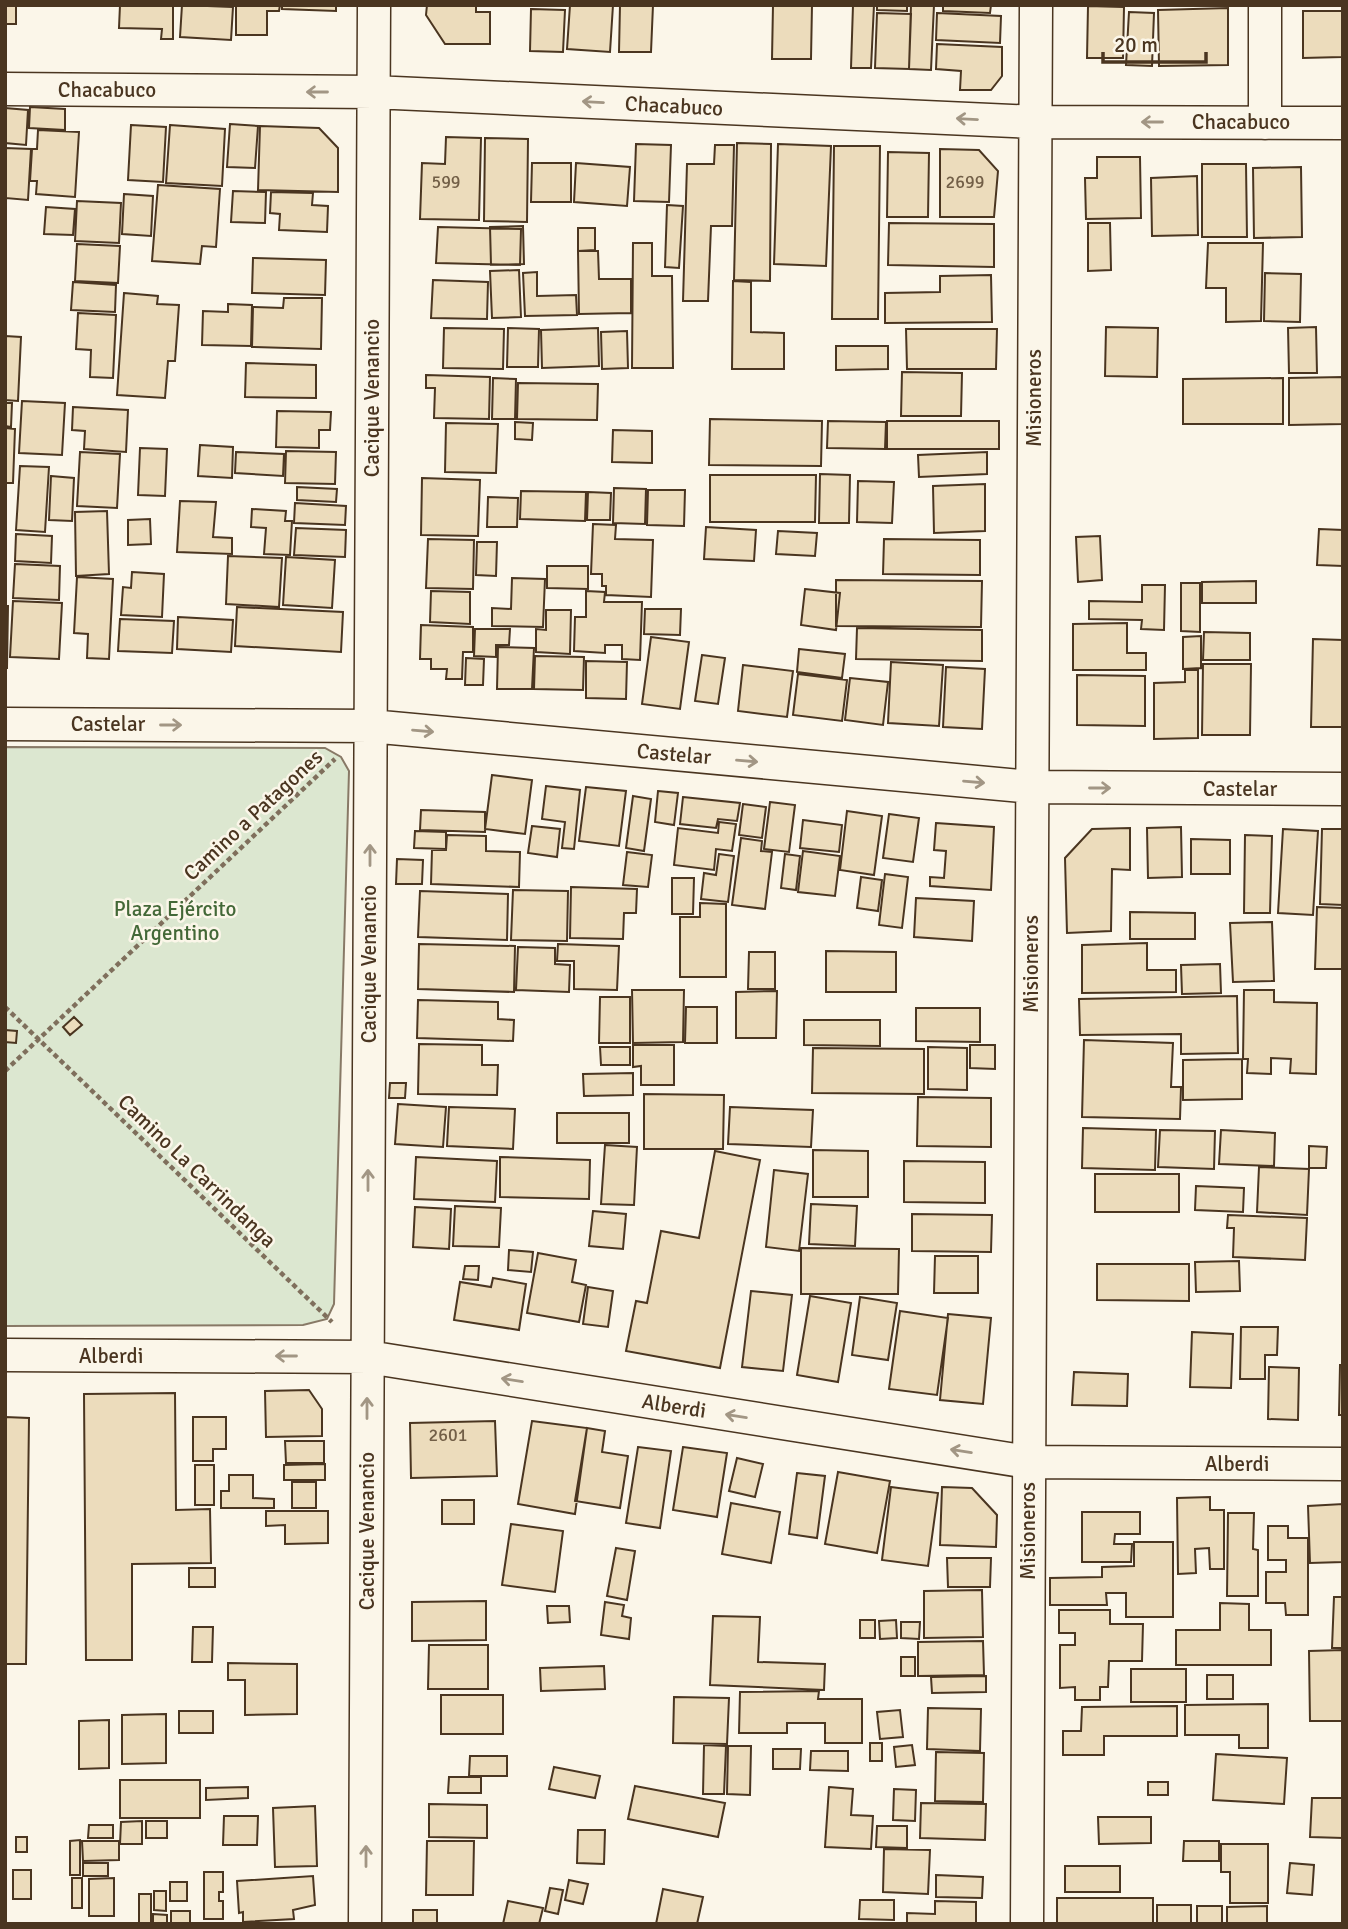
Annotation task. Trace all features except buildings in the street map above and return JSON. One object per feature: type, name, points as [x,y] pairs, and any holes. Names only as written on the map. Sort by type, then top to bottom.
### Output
[{"type":"street","name":"Cacique Venancio","points":[[365,1924],[374,5]]},
{"type":"street","name":"Misioneros","points":[[1027,1924],[1036,5]]},
{"type":"street","points":[[1265,5],[1265,122]]},
{"type":"street","name":"Chacabuco","points":[[5,89],[373,92],[1035,122],[1343,123]]},
{"type":"street","name":"Castelar","points":[[5,724],[370,726],[1032,787],[1343,789]]},
{"type":"street","name":"Alberdi","points":[[5,1355],[368,1357],[1028,1462],[1343,1464]]},
{"type":"path","name":"Camino a Patagones","points":[[5,1071],[370,726]]},
{"type":"path","name":"Camino La Carrindanga","points":[[5,1007],[368,1357]]},
{"type":"green space","name":"Plaza Ejército Argentino","points":[[5,747],[325,748],[341,757],[349,771],[334,1304],[327,1319],[303,1325],[5,1326]]}]
